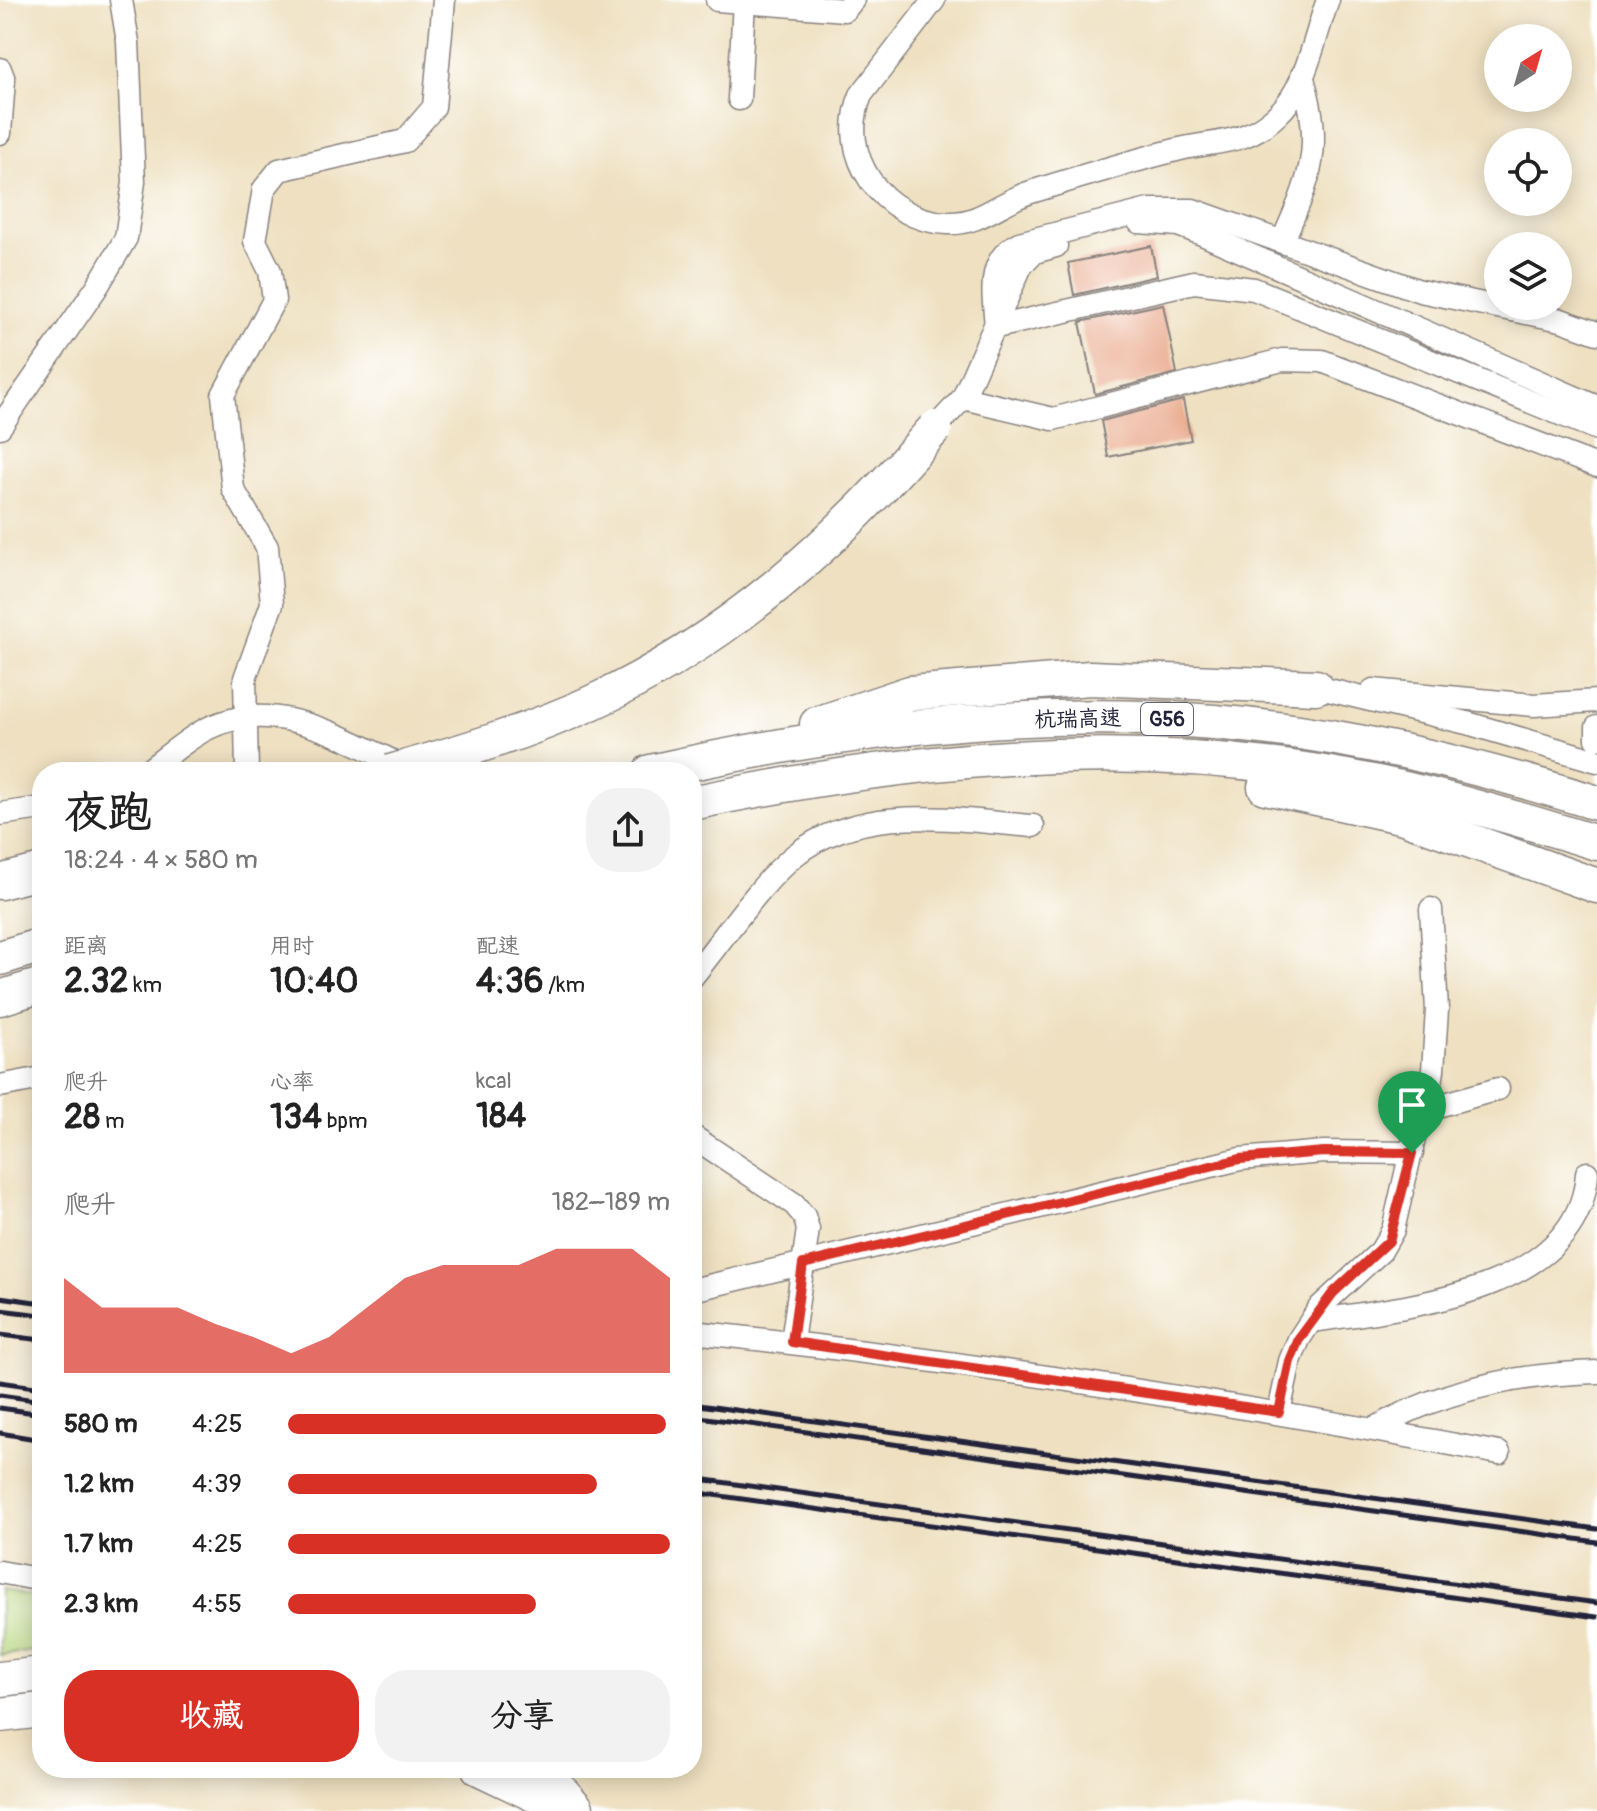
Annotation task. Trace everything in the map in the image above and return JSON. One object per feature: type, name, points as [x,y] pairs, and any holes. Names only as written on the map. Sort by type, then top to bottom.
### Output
[{"type":"highway","points":[[422,762],[487,742],[590,703],[686,651],[765,596],[825,545],[935,428]]},
{"type":"highway","points":[[730,754],[910,693],[1090,678],[1316,687]]},
{"type":"highway","name":"杭瑞高速","points":[[694,762],[843,736],[969,723],[1122,718],[1214,722],[1403,750],[1510,776],[1597,803]]},
{"type":"highway","points":[[1023,756],[1287,790],[1404,817],[1597,886]]},
{"type":"highway","name":"杭瑞高速","points":[[702,801],[846,773],[1023,756],[1152,757],[1292,768],[1388,785],[1489,809],[1597,843]]},
{"type":"highway","points":[[0,882],[32,874]]},
{"type":"highway","points":[[0,958],[32,948]]},
{"type":"highway","points":[[0,998],[32,988]]},
{"type":"highway","points":[[0,1679],[32,1675]]},
{"type":"highway","points":[[0,1715],[32,1711]]},
{"type":"highway","points":[[500,1778],[569,1811]]},
{"type":"highway","points":[[550,1778],[579,1811]]},
{"type":"street","points":[[0,427],[97,287],[126,238],[134,182],[128,42],[121,0]]},
{"type":"street","points":[[247,762],[245,678],[272,604],[267,547],[233,489],[223,395],[274,300],[270,271],[255,241],[264,189],[279,170],[405,141],[434,107],[444,0]]},
{"type":"street","points":[[717,0],[845,10],[853,0]]},
{"type":"street","points":[[934,0],[861,95],[855,111],[852,139],[862,169],[886,198],[899,209],[934,222],[968,221],[1026,194],[1177,150],[1235,142],[1278,114],[1302,75],[1328,0]]},
{"type":"street","points":[[739,99],[744,2]]},
{"type":"street","points":[[0,69],[4,80],[0,133]]},
{"type":"street","points":[[1282,242],[1309,181],[1312,164],[1311,107],[1302,75]]},
{"type":"street","points":[[996,327],[992,279],[997,262],[1005,251],[1019,243],[1149,210],[1171,208],[1193,210],[1420,291],[1561,320],[1597,333]]},
{"type":"street","points":[[935,428],[963,398],[1021,266],[1035,252],[1140,222],[1157,222],[1202,234],[1597,407]]},
{"type":"street","points":[[996,327],[1194,282],[1224,283],[1254,289],[1597,429]]},
{"type":"street","points":[[963,398],[1053,419],[1302,358],[1322,361],[1597,466]]},
{"type":"street","points":[[1316,687],[1433,693],[1534,705],[1597,701]]},
{"type":"street","points":[[1316,687],[1467,723],[1597,761]]},
{"type":"street","points":[[160,762],[203,731],[245,717],[274,716],[313,724],[394,762]]},
{"type":"street","points":[[1597,727],[1597,739]]},
{"type":"street","points":[[0,814],[32,809]]},
{"type":"street","points":[[702,965],[781,869],[811,844],[879,819],[946,819],[1033,826]]},
{"type":"street","points":[[1279,1412],[1290,1361],[1299,1339],[1333,1293],[1389,1241],[1417,1126],[1427,1109],[1437,1010],[1431,909]]},
{"type":"street","points":[[0,1086],[32,1080]]},
{"type":"street","points":[[1427,1109],[1498,1089]]},
{"type":"street","points":[[702,1143],[794,1204],[808,1229],[792,1342]]},
{"type":"street","points":[[702,1288],[1240,1159],[1324,1152],[1412,1153]]},
{"type":"street","points":[[1312,1321],[1421,1304],[1519,1273],[1545,1256],[1560,1238],[1580,1205],[1587,1173]]},
{"type":"street","points":[[702,1333],[792,1342],[1279,1412],[1499,1453]]},
{"type":"street","points":[[1374,1429],[1404,1412],[1505,1381],[1597,1372]]},
{"type":"street","points":[[0,1572],[32,1578]]},
{"type":"green space","points":[[0,1591],[32,1596],[32,1651],[0,1655]]},
{"type":"building","points":[[1151,246],[1157,276],[1074,295],[1068,263]]},
{"type":"building","points":[[1163,304],[1177,373],[1095,394],[1080,322]]},
{"type":"building","points":[[1183,400],[1191,440],[1108,457],[1101,421]]},
{"type":"railway","points":[[0,1297],[32,1302]]},
{"type":"railway","points":[[0,1310],[32,1314]]},
{"type":"railway","points":[[0,1335],[32,1339]]},
{"type":"railway","points":[[0,1382],[32,1387]]},
{"type":"railway","points":[[0,1395],[32,1400]]},
{"type":"railway","points":[[702,1405],[1597,1529]]},
{"type":"railway","points":[[0,1408],[32,1413]]},
{"type":"railway","points":[[702,1417],[1597,1542]]},
{"type":"railway","points":[[0,1433],[32,1438]]},
{"type":"railway","points":[[702,1479],[1597,1603]]},
{"type":"railway","points":[[702,1493],[1597,1617]]},
{"type":"route","points":[[1324,1152],[1412,1153],[1389,1241],[1320,1307],[1299,1339],[1290,1361],[1288,1382],[1279,1412],[792,1342],[803,1264],[1240,1159],[1324,1152]]}]
